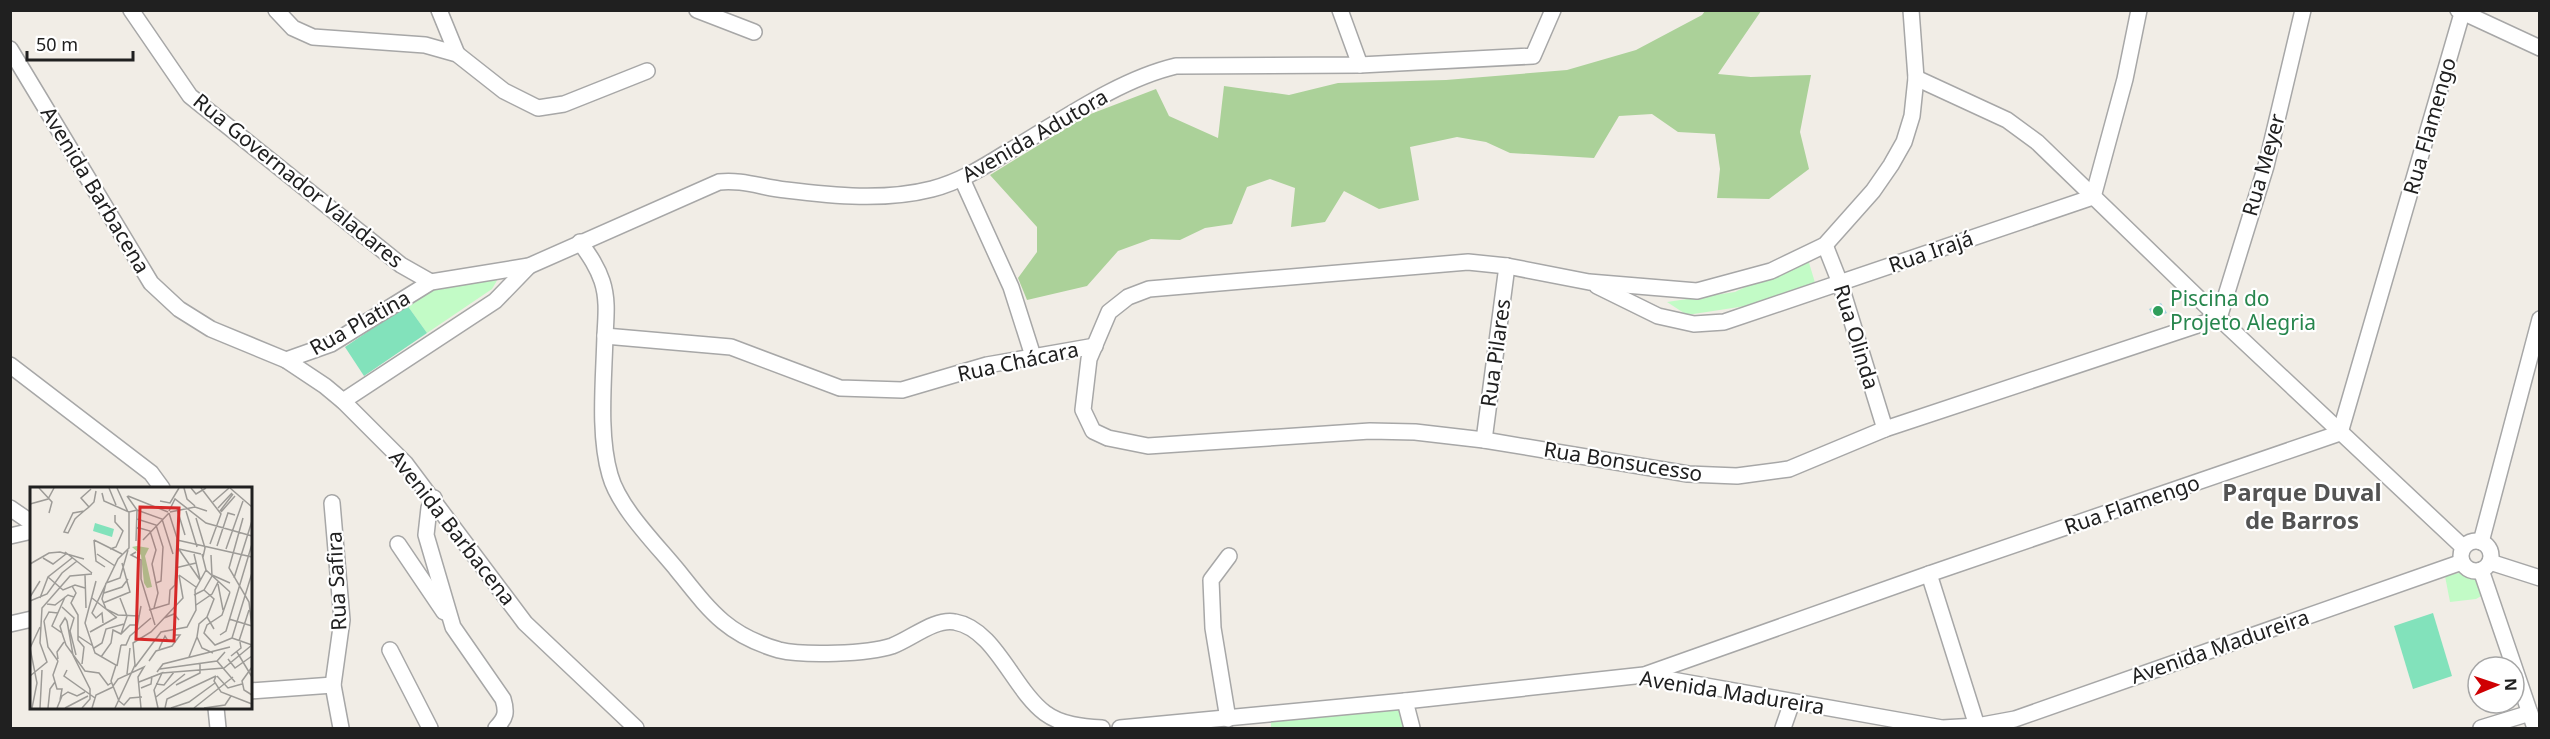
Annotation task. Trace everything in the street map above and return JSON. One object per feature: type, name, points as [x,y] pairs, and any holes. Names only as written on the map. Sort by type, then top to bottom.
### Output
[{"type":"street","name":"Rua Governador Valadares","points":[[131,10],[190,96],[401,265],[431,282]]},
{"type":"street","points":[[276,10],[293,28],[313,37],[425,45],[457,54],[504,91],[538,108],[564,104],[647,71]]},
{"type":"street","points":[[439,10],[457,54]]},
{"type":"street","points":[[697,10],[754,32]]},
{"type":"street","points":[[1340,10],[1360,65]]},
{"type":"street","name":"Avenida Adutora","points":[[431,282],[529,266],[719,182],[731,180],[786,190],[871,197],[930,189],[962,179],[1096,99],[1158,70],[1176,66],[1360,65],[1533,56],[1553,10]]},
{"type":"street","points":[[1589,282],[1697,291],[1771,271],[1825,245],[1873,191],[1904,142],[1912,116],[1916,78],[1911,10]]},
{"type":"street","points":[[2093,197],[2125,79],[2139,10]]},
{"type":"street","name":"Rua Meyer","points":[[2219,318],[2265,166],[2303,10]]},
{"type":"street","points":[[2461,11],[2540,48]]},
{"type":"street","name":"Rua Flamengo","points":[[1644,675],[2340,433],[2461,11]]},
{"type":"street","name":"Avenida Barbacena","points":[[10,49],[151,284],[179,309],[211,329],[286,360],[343,401],[405,462],[434,498],[477,562],[525,623],[636,729]]},
{"type":"street","points":[[1916,78],[1976,103],[2007,120],[2037,142],[2340,433],[2462,555],[2466,568],[2474,571],[2486,566],[2540,578]]},
{"type":"street","points":[[962,179],[1011,287],[1033,356]]},
{"type":"street","name":"Rua Irajá","points":[[1589,282],[1658,316],[1694,324],[1724,322],[2093,197]]},
{"type":"street","points":[[580,242],[596,265],[603,282],[606,300],[604,445],[610,477],[625,504],[712,614],[748,640],[782,651],[814,653],[860,651],[891,646],[935,625],[951,621],[969,625],[986,640],[1024,692],[1046,714],[1075,726],[1102,729]]},
{"type":"street","name":"Rua Olinda","points":[[1825,245],[1840,283],[1885,429]]},
{"type":"street","name":"Rua Chácara","points":[[605,336],[731,347],[840,388],[902,390],[987,365],[1095,346],[1109,312],[1128,297],[1149,289],[1468,262],[1507,266],[1589,282]]},
{"type":"street","points":[[343,401],[495,301],[529,266]]},
{"type":"street","name":"Rua Pilares","points":[[1484,440],[1507,266]]},
{"type":"street","name":"Rua Platina","points":[[286,360],[331,344],[431,282]]},
{"type":"street","name":"Rua Bonsucesso","points":[[1095,346],[1089,359],[1083,410],[1093,431],[1097,434],[1131,444],[1148,446],[1370,431],[1415,432],[1484,440],[1688,474],[1737,476],[1789,469],[1885,429],[2219,318]]},
{"type":"street","points":[[2481,542],[2540,319]]},
{"type":"street","points":[[10,365],[151,473],[161,487]]},
{"type":"street","points":[[434,498],[429,508],[426,535],[453,627]]},
{"type":"street","name":"Rua Safira","points":[[332,503],[342,620],[333,685],[341,729]]},
{"type":"street","points":[[10,508],[30,522]]},
{"type":"street","points":[[10,536],[30,531]]},
{"type":"street","points":[[2462,555],[2471,541],[2481,542],[2490,550],[2486,566],[2535,729]]},
{"type":"street","points":[[398,544],[502,699],[506,711],[502,728]]},
{"type":"street","name":"Avenida Madureira","points":[[1120,729],[1228,718],[1268,722],[1406,701],[1644,675],[1942,728],[2016,724],[2462,555]]},
{"type":"street","points":[[1228,718],[1213,628],[1211,580],[1229,556]]},
{"type":"street","points":[[1929,574],[1977,726]]},
{"type":"street","points":[[10,624],[30,619]]},
{"type":"street","points":[[390,651],[430,729]]},
{"type":"street","points":[[252,691],[333,685]]},
{"type":"street","points":[[1406,701],[1412,729]]},
{"type":"street","points":[[1783,729],[1792,702]]},
{"type":"street","points":[[216,709],[218,729]]},
{"type":"street","points":[[2481,729],[2530,713]]},
{"type":"green space","points":[[1705,11],[1761,11],[1718,74],[1751,77],[1811,75],[1800,132],[1809,169],[1769,199],[1717,198],[1720,169],[1715,134],[1678,132],[1652,114],[1619,116],[1594,158],[1510,153],[1486,142],[1457,137],[1410,147],[1419,200],[1379,209],[1344,191],[1325,222],[1291,227],[1295,188],[1270,179],[1247,187],[1232,224],[1205,228],[1180,240],[1151,239],[1118,251],[1087,286],[1027,300],[1018,278],[1037,252],[1037,227],[990,175],[1088,115],[1156,89],[1169,116],[1218,138],[1224,86],[1289,95],[1338,83],[1446,80],[1567,70],[1636,50],[1702,15]]},
{"type":"green space","points":[[1807,256],[1816,286],[1765,303],[1687,315],[1667,302],[1735,292]]},
{"type":"green space","points":[[499,277],[492,289],[427,333],[407,305],[431,287]]},
{"type":"green space","points":[[407,305],[427,333],[364,376],[345,347]]},
{"type":"green space","points":[[2464,572],[2480,580],[2483,595],[2476,599],[2450,602],[2445,576]]},
{"type":"green space","points":[[2433,613],[2452,676],[2413,689],[2394,626]]},
{"type":"green space","points":[[1405,705],[1410,728],[1271,728],[1271,718]]},
{"type":"water","name":"Piscina do Projeto Alegria","points":[[2161,303],[2167,313],[2154,318],[2149,309]]},
{"type":"place","name":"Piscina do Projeto Alegria","points":[[2158,311]]},
{"type":"district","name":"Parque Duval de Barros","points":[[2302,507]]}]
